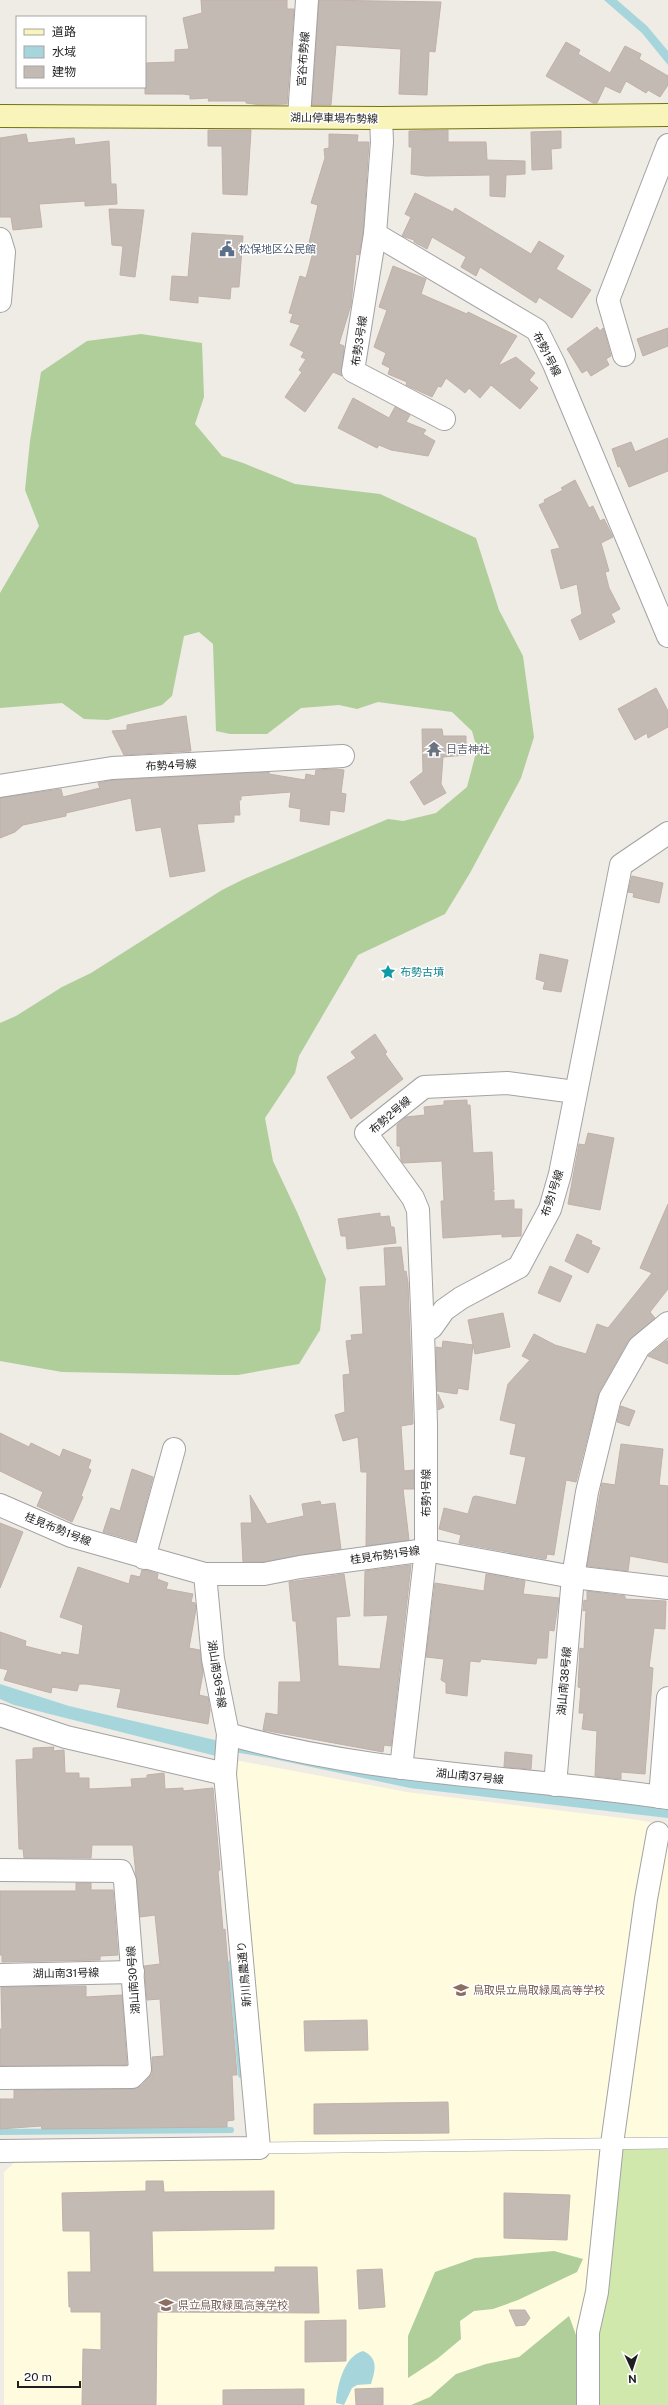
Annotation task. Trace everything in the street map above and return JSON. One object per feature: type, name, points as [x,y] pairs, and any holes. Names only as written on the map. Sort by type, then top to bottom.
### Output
[{"type":"main road","name":"湖山停車場布勢線","points":[[0,116],[381,118],[668,115]]},
{"type":"street","name":"宮谷布勢線","points":[[299,118],[307,0]]},
{"type":"street","points":[[375,234],[382,142],[381,118]]},
{"type":"street","points":[[624,355],[608,300],[668,145]]},
{"type":"street","name":"布勢3号線","points":[[375,234],[354,371],[444,418]]},
{"type":"street","name":"布勢1号線","points":[[375,234],[537,330],[554,364],[668,636]]},
{"type":"street","points":[[0,239],[4,252],[0,301]]},
{"type":"street","name":"布勢4号線","points":[[0,786],[112,768],[344,756]]},
{"type":"street","name":"布勢1号線","points":[[426,1550],[426,1424],[423,1333],[432,1327],[444,1310],[461,1298],[519,1267],[550,1208],[560,1174],[574,1092],[621,865],[668,833]]},
{"type":"street","name":"布勢2号線","points":[[423,1333],[418,1210],[413,1198],[366,1133],[424,1087],[507,1083],[574,1092]]},
{"type":"street","points":[[668,1323],[639,1347],[610,1398],[587,1492],[573,1577],[668,1588]]},
{"type":"street","points":[[144,1558],[174,1449]]},
{"type":"street","name":"桂見布勢1号線","points":[[0,1505],[71,1536],[144,1558],[205,1574],[264,1574],[300,1567],[426,1550],[573,1577]]},
{"type":"street","points":[[401,1768],[426,1550]]},
{"type":"street","name":"湖山南36号線","points":[[205,1574],[213,1659],[228,1734],[225,1774]]},
{"type":"street","name":"湖山南38号線","points":[[555,1785],[573,1577]]},
{"type":"street","name":"湖山南37号線","points":[[228,1734],[308,1754],[401,1768],[664,1797],[668,1698]]},
{"type":"street","points":[[0,1715],[66,1737],[225,1774]]},
{"type":"street","name":"新川鳥農通り","points":[[225,1774],[259,2148]]},
{"type":"street","points":[[588,2405],[588,2332],[597,2292],[612,2144],[646,1899],[658,1834]]},
{"type":"street","name":"湖山南30号線","points":[[0,1870],[121,1870],[125,1881],[140,2069],[132,2077],[0,2078]]},
{"type":"street","name":"湖山南31号線","points":[[0,1975],[133,1972]]},
{"type":"street","points":[[0,2151],[259,2148]]},
{"type":"lane","points":[[259,2148],[668,2143]]},
{"type":"shaded area","name":"鳥取県立鳥取緑風高等学校","points":[[235,1760],[407,1792],[639,1820],[668,1826],[668,2405],[4,2405],[4,2172],[19,2158],[267,2155]]},
{"type":"green space","points":[[141,334],[202,343],[204,397],[195,424],[222,456],[295,484],[380,494],[476,538],[499,610],[523,656],[534,737],[521,778],[470,873],[445,914],[358,955],[299,1056],[295,1073],[265,1118],[273,1161],[326,1279],[320,1330],[299,1364],[238,1375],[62,1372],[0,1361],[0,1023],[16,1016],[62,987],[91,973],[222,890],[244,879],[388,819],[403,821],[436,813],[467,787],[477,749],[472,731],[452,712],[378,702],[357,709],[339,705],[301,708],[267,734],[230,734],[216,731],[213,644],[199,632],[184,636],[172,696],[162,705],[108,720],[84,719],[62,703],[0,708],[0,593],[39,526],[25,490],[30,441],[41,372],[87,341]]},
{"type":"green space","points":[[620,2149],[668,2149],[668,2405],[593,2405],[592,2394]]},
{"type":"green space","points":[[554,2251],[583,2259],[577,2272],[518,2300],[493,2309],[474,2311],[460,2321],[461,2339],[437,2359],[408,2378],[408,2336],[435,2272],[475,2258]]},
{"type":"green space","points":[[569,2316],[579,2343],[583,2405],[411,2405],[430,2397],[456,2374],[486,2364],[519,2357]]},
{"type":"water","points":[[604,0],[617,0],[647,26],[668,51],[668,65],[642,33]]},
{"type":"water","points":[[0,1684],[69,1706],[215,1740],[668,1804],[668,1818],[410,1788],[234,1752],[216,1756],[14,1705],[0,1699]]},
{"type":"water","points":[[363,2351],[371,2357],[374,2364],[375,2369],[371,2384],[357,2385],[352,2388],[344,2405],[336,2403],[340,2380],[346,2365],[356,2354]]},
{"type":"building","points":[[201,0],[287,0],[287,9],[294,9],[287,104],[261,105],[246,103],[246,101],[208,101],[209,98],[190,99],[190,95],[183,94],[145,94],[146,63],[175,62],[175,50],[189,49],[183,18],[202,13]]},
{"type":"building","points":[[319,0],[441,2],[435,52],[429,51],[427,95],[399,94],[401,49],[336,45],[331,105],[312,105]]},
{"type":"building","points":[[566,42],[580,50],[578,54],[610,73],[625,46],[641,54],[639,59],[668,76],[668,85],[660,97],[648,90],[646,93],[626,81],[620,93],[605,86],[597,103],[593,103],[546,76]]},
{"type":"building","points":[[208,130],[251,130],[247,195],[223,194],[222,146],[208,146]]},
{"type":"building","points":[[448,130],[448,142],[486,142],[487,160],[525,161],[525,174],[506,175],[505,197],[490,196],[490,175],[426,176],[411,174],[412,147],[409,147],[409,131]]},
{"type":"building","points":[[561,131],[561,148],[551,149],[552,169],[532,170],[531,132]]},
{"type":"building","points":[[26,134],[28,143],[74,138],[75,145],[109,141],[111,184],[116,184],[117,204],[85,206],[85,201],[39,204],[42,227],[13,230],[11,217],[0,217],[0,138]]},
{"type":"building","points":[[329,134],[358,135],[357,142],[369,142],[363,233],[359,255],[356,254],[351,305],[339,344],[344,346],[342,376],[333,372],[305,412],[285,397],[302,372],[299,370],[306,359],[301,357],[304,352],[290,345],[300,325],[290,322],[293,314],[289,313],[300,276],[306,278],[315,245],[309,243],[318,205],[311,203],[325,158],[324,149],[329,148]]},
{"type":"building","points":[[415,193],[453,212],[455,208],[531,254],[539,241],[564,256],[556,269],[591,290],[572,318],[539,297],[536,303],[480,267],[476,276],[461,267],[466,257],[432,237],[427,249],[414,242],[414,240],[402,236],[411,217],[405,214]]},
{"type":"building","points":[[109,209],[144,210],[135,277],[120,275],[123,246],[112,245]]},
{"type":"building","points":[[192,233],[243,236],[239,287],[231,287],[230,299],[198,296],[198,303],[170,300],[172,276],[188,277]]},
{"type":"building","points":[[393,266],[426,279],[421,294],[467,314],[468,312],[517,336],[498,366],[516,357],[535,373],[529,380],[538,388],[520,409],[491,385],[480,398],[469,388],[465,393],[446,378],[441,387],[438,386],[432,397],[406,385],[407,382],[388,374],[390,368],[382,364],[386,353],[374,347],[387,310],[379,307]]},
{"type":"building","points":[[597,327],[600,331],[603,328],[604,330],[611,356],[606,359],[609,365],[591,376],[587,370],[582,373],[567,349]]},
{"type":"building","points":[[668,328],[668,346],[643,356],[637,339]]},
{"type":"building","points":[[353,398],[389,418],[395,407],[410,415],[406,422],[426,430],[423,434],[435,441],[428,456],[391,450],[379,445],[377,448],[338,428]]},
{"type":"building","points":[[668,438],[668,471],[629,487],[620,466],[618,467],[612,449],[631,442],[635,452]]},
{"type":"building","points":[[575,480],[589,508],[593,506],[600,521],[604,519],[613,537],[601,543],[609,571],[605,572],[609,588],[620,609],[611,614],[615,622],[580,640],[571,620],[582,614],[577,584],[561,589],[551,550],[560,548],[539,505],[545,502],[544,500],[563,490],[561,488]]},
{"type":"building","points":[[656,688],[668,711],[668,727],[648,738],[647,733],[635,740],[618,709]]},
{"type":"building","points":[[186,716],[191,751],[124,755],[112,731],[127,730],[127,725]]},
{"type":"building","points":[[422,729],[442,729],[443,736],[466,736],[466,755],[443,757],[441,784],[446,793],[424,805],[410,782],[423,772]]},
{"type":"building","points":[[316,770],[344,770],[341,793],[346,794],[344,812],[330,810],[329,825],[300,821],[301,809],[289,807],[291,792],[241,796],[241,800],[239,800],[240,815],[234,815],[234,822],[197,824],[205,871],[170,877],[161,827],[136,831],[131,798],[66,813],[66,816],[23,825],[15,832],[0,838],[0,798],[61,789],[63,797],[100,788],[98,783],[113,780],[269,772],[269,774],[305,780],[306,774],[315,776]]},
{"type":"building","points":[[632,876],[663,883],[659,903],[633,897],[634,893],[628,892]]},
{"type":"building","points":[[540,954],[568,960],[561,992],[543,989],[545,982],[536,979]]},
{"type":"building","points":[[375,1034],[387,1052],[385,1054],[403,1079],[351,1119],[327,1077],[356,1058],[351,1052]]},
{"type":"building","points":[[467,1100],[467,1105],[470,1105],[473,1153],[492,1152],[494,1190],[490,1190],[494,1192],[494,1201],[514,1200],[514,1209],[522,1209],[521,1236],[502,1237],[502,1234],[443,1238],[441,1201],[444,1201],[442,1161],[403,1163],[401,1160],[400,1146],[397,1146],[397,1125],[406,1117],[425,1115],[424,1107],[444,1105],[444,1101]]},
{"type":"building","points":[[588,1133],[614,1138],[600,1210],[568,1204],[579,1144],[585,1145]]},
{"type":"building","points":[[668,1204],[668,1289],[650,1312],[655,1318],[628,1341],[599,1392],[576,1482],[566,1480],[554,1555],[547,1554],[546,1559],[459,1543],[461,1535],[439,1529],[444,1508],[468,1514],[473,1497],[476,1496],[516,1505],[526,1457],[510,1454],[516,1424],[500,1420],[508,1384],[530,1360],[522,1356],[534,1334],[555,1345],[586,1354],[597,1324],[608,1328],[652,1273],[640,1268]]},
{"type":"building","points":[[380,1213],[380,1217],[389,1216],[391,1227],[394,1227],[396,1243],[347,1249],[346,1236],[341,1236],[338,1219]]},
{"type":"building","points":[[577,1234],[592,1241],[591,1244],[600,1248],[588,1273],[565,1261]]},
{"type":"building","points":[[401,1247],[404,1272],[406,1271],[408,1283],[413,1424],[401,1426],[404,1471],[414,1470],[414,1489],[403,1489],[409,1540],[366,1546],[367,1472],[361,1472],[358,1437],[343,1441],[335,1415],[345,1412],[343,1375],[350,1374],[346,1341],[352,1340],[351,1335],[363,1334],[360,1287],[386,1286],[384,1248]]},
{"type":"building","points":[[550,1266],[572,1276],[560,1302],[538,1293]]},
{"type":"building","points":[[503,1313],[510,1347],[475,1354],[468,1320]]},
{"type":"building","points":[[443,1341],[473,1345],[468,1390],[458,1388],[457,1394],[437,1391],[436,1347],[442,1348]]},
{"type":"building","points":[[668,1341],[668,1364],[648,1356]]},
{"type":"building","points":[[438,1394],[444,1407],[438,1410]]},
{"type":"building","points":[[621,1406],[635,1411],[629,1426],[617,1422]]},
{"type":"building","points":[[0,1433],[29,1447],[31,1443],[60,1457],[63,1449],[91,1460],[88,1468],[91,1470],[81,1496],[83,1497],[72,1522],[37,1506],[43,1492],[0,1471]]},
{"type":"building","points":[[621,1444],[663,1449],[659,1485],[668,1486],[668,1563],[630,1556],[628,1571],[587,1566],[602,1483],[615,1485]]},
{"type":"building","points":[[132,1469],[153,1477],[136,1541],[103,1532],[111,1508],[120,1511]]},
{"type":"building","points":[[250,1495],[267,1524],[304,1516],[302,1504],[320,1501],[321,1505],[335,1503],[341,1549],[263,1562],[243,1562],[241,1523],[252,1523]]},
{"type":"building","points":[[0,1523],[23,1532],[0,1588]]},
{"type":"building","points":[[411,1565],[391,1746],[384,1745],[383,1752],[263,1730],[266,1713],[278,1715],[279,1682],[301,1682],[296,1621],[293,1621],[289,1582],[344,1574],[350,1616],[336,1617],[338,1666],[380,1669],[388,1615],[364,1616],[365,1571]]},
{"type":"building","points":[[78,1567],[129,1584],[131,1575],[140,1577],[142,1570],[146,1570],[158,1574],[157,1579],[168,1583],[166,1589],[193,1594],[191,1602],[195,1603],[196,1609],[189,1648],[200,1650],[203,1673],[199,1695],[208,1697],[210,1710],[208,1724],[117,1707],[121,1689],[79,1684],[77,1691],[52,1687],[51,1693],[4,1680],[8,1670],[0,1668],[0,1632],[26,1641],[25,1646],[61,1655],[62,1652],[79,1655],[83,1625],[60,1617]]},
{"type":"building","points":[[486,1574],[525,1581],[523,1594],[559,1598],[554,1631],[549,1630],[547,1658],[537,1658],[536,1664],[481,1659],[480,1662],[470,1661],[467,1696],[446,1693],[446,1683],[441,1680],[444,1659],[426,1657],[435,1583],[484,1591]]},
{"type":"building","points":[[587,1591],[625,1596],[625,1599],[666,1601],[665,1629],[654,1628],[649,1667],[653,1668],[645,1774],[621,1772],[621,1779],[595,1776],[597,1731],[582,1729],[584,1713],[579,1713],[581,1688],[578,1687],[580,1648],[584,1649],[586,1610],[583,1611],[584,1600],[587,1601]]},
{"type":"building","points":[[54,1747],[53,1751],[64,1750],[65,1773],[79,1773],[79,1778],[89,1778],[89,1789],[132,1787],[131,1779],[147,1778],[147,1775],[164,1773],[165,1789],[183,1788],[183,1791],[213,1788],[220,1870],[218,1871],[223,1930],[225,1929],[237,2075],[232,2075],[234,2120],[227,2121],[227,2127],[42,2129],[41,2126],[0,2129],[0,2099],[14,2099],[14,2090],[133,2089],[141,2086],[152,2074],[152,2057],[164,2056],[160,1999],[147,2000],[144,1966],[160,1964],[155,1915],[140,1917],[133,1845],[92,1845],[91,1858],[24,1858],[23,1849],[19,1849],[16,1760],[33,1759],[33,1748]]},
{"type":"building","points":[[505,1752],[532,1755],[531,1769],[504,1767]]},
{"type":"building","points":[[76,1883],[91,1883],[91,1890],[113,1890],[118,1955],[100,1956],[100,1960],[2,1962],[2,1955],[0,1955],[0,1891],[76,1891]]},
{"type":"building","points":[[86,1986],[86,1997],[122,1995],[127,2065],[0,2066],[0,2029],[2,2029],[1,1987]]},
{"type":"building","points":[[367,2020],[368,2050],[305,2051],[304,2021]]},
{"type":"building","points":[[448,2102],[449,2133],[314,2134],[314,2104]]},
{"type":"building","points":[[146,2181],[163,2181],[164,2192],[274,2191],[274,2229],[152,2231],[153,2272],[275,2272],[275,2267],[317,2267],[319,2313],[157,2312],[156,2405],[82,2405],[83,2349],[101,2350],[101,2312],[71,2312],[71,2307],[69,2307],[68,2272],[91,2272],[90,2231],[63,2231],[62,2193],[146,2191]]},
{"type":"building","points":[[504,2193],[570,2195],[567,2240],[504,2238]]},
{"type":"building","points":[[382,2269],[385,2307],[359,2309],[357,2270]]},
{"type":"building","points":[[509,2310],[525,2310],[530,2318],[525,2325],[516,2326]]},
{"type":"building","points":[[346,2320],[346,2361],[305,2362],[305,2321]]},
{"type":"building","points":[[383,2388],[383,2405],[356,2405],[355,2389]]},
{"type":"building","points":[[304,2389],[304,2405],[223,2405],[223,2390]]},
{"type":"waterway","points":[[231,1963],[241,2075]]},
{"type":"waterway","points":[[0,2132],[231,2130]]},
{"type":"place","name":"松保地区公民館","points":[[227,249]]},
{"type":"place","name":"日吉神社","points":[[434,749]]},
{"type":"place","name":"布勢古墳","points":[[388,972]]},
{"type":"place","name":"鳥取県立鳥取緑風高等学校","points":[[461,1990]]},
{"type":"place","name":"県立鳥取緑風高等学校","points":[[166,2305]]}]
